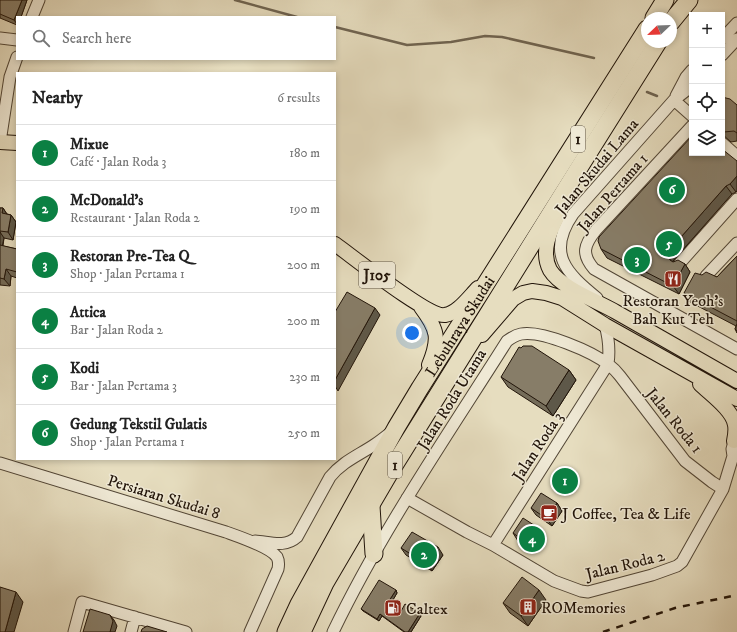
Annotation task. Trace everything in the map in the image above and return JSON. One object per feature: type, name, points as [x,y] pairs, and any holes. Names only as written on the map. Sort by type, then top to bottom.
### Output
[{"type":"highway","points":[[658,12],[665,0]]},
{"type":"highway","points":[[677,12],[684,0]]},
{"type":"highway","points":[[677,15],[689,0]]},
{"type":"highway","name":"Lebuhraya Skudai","points":[[286,632],[299,604],[396,428],[641,39]]},
{"type":"highway","name":"Lebuhraya Skudai","points":[[302,632],[325,583],[370,506],[654,48]]},
{"type":"highway","points":[[370,506],[374,554]]},
{"type":"highway","points":[[278,632],[299,604]]},
{"type":"main road","points":[[0,142],[16,143]]},
{"type":"main road","points":[[582,163],[549,236],[546,247],[546,259],[550,269],[557,279],[568,287],[735,379]]},
{"type":"main road","name":"J105","points":[[336,245],[420,305],[440,316],[450,314],[460,306],[491,275]]},
{"type":"main road","points":[[458,362],[513,299],[523,293],[532,291],[546,293],[562,298],[604,325],[737,399]]},
{"type":"main road","name":"J105","points":[[420,305],[431,320],[436,345],[420,388]]},
{"type":"main road","points":[[684,369],[727,410],[733,418],[735,425],[735,446]]},
{"type":"street","points":[[32,16],[39,0]]},
{"type":"street","points":[[725,36],[737,23]]},
{"type":"street","points":[[0,38],[16,40]]},
{"type":"street","points":[[725,51],[737,39]]},
{"type":"street","points":[[0,142],[10,78],[16,60]]},
{"type":"street","name":"Jalan Skudai Lama","points":[[674,100],[689,74]]},
{"type":"street","name":"Jalan Skudai Lama","points":[[614,311],[579,283],[567,269],[561,252],[562,234],[566,224],[573,214],[674,100],[689,88]]},
{"type":"street","points":[[674,100],[689,113]]},
{"type":"street","name":"Jalan Pertama 1","points":[[689,129],[596,230],[588,241],[586,254],[594,269],[737,349]]},
{"type":"street","points":[[725,146],[737,156]]},
{"type":"street","points":[[680,263],[737,199]]},
{"type":"street","points":[[706,276],[737,243]]},
{"type":"street","points":[[604,325],[609,337],[610,350],[608,364]]},
{"type":"street","name":"Jalan Roda Utama","points":[[333,632],[374,554],[507,341],[522,334],[547,336],[576,347],[608,364]]},
{"type":"street","name":"Jalan Roda 1","points":[[608,364],[620,376],[685,461],[712,482],[723,488]]},
{"type":"street","name":"Jalan Roda 3","points":[[493,545],[608,364]]},
{"type":"street","points":[[249,540],[281,544],[292,541],[297,537],[330,476],[354,456],[375,445],[396,428]]},
{"type":"street","name":"Jalan Roda 2","points":[[408,498],[554,581],[581,591],[588,592],[678,566],[682,562],[723,488],[735,446]]},
{"type":"street","name":"Persiaran Skudai 8","points":[[0,463],[249,540]]},
{"type":"street","points":[[249,540],[273,552],[279,563],[276,575],[250,632]]},
{"type":"street","points":[[74,632],[82,602],[186,632]]},
{"type":"street","points":[[131,632],[135,617]]},
{"type":"building","points":[[0,0],[22,0],[14,20],[0,14]]},
{"type":"building","points":[[725,98],[730,99],[737,105],[737,133],[734,131],[725,132]]},
{"type":"building","points":[[689,139],[689,156],[725,156],[725,151],[737,161],[737,176],[730,184],[726,186],[666,254],[673,262],[678,260],[685,264],[673,286],[601,249],[598,241],[599,237]]},
{"type":"building","points":[[0,208],[3,208],[2,213],[11,215],[8,232],[0,231]]},
{"type":"building","points":[[0,245],[16,249],[16,272],[6,269],[4,279],[0,278]]},
{"type":"building","points":[[737,256],[737,321],[684,293],[695,273],[702,275],[706,272],[717,277]]},
{"type":"building","points":[[347,292],[375,308],[336,378],[336,310]]},
{"type":"building","points":[[523,346],[532,346],[569,370],[546,406],[501,377],[519,347],[521,348]]},
{"type":"building","points":[[541,493],[557,503],[547,519],[531,508]]},
{"type":"building","points":[[523,518],[540,529],[530,545],[513,533]]},
{"type":"building","points":[[412,532],[438,547],[427,564],[401,548]]},
{"type":"building","points":[[522,577],[539,590],[521,616],[503,603]]},
{"type":"building","points":[[379,580],[396,590],[387,604],[400,613],[405,604],[420,613],[408,632],[405,632],[380,614],[377,619],[361,609]]},
{"type":"building","points":[[0,587],[16,592],[5,632],[0,632]]},
{"type":"building","points":[[90,609],[110,615],[113,621],[110,632],[83,632]]},
{"type":"building","points":[[147,626],[167,632],[141,632],[142,629]]},
{"type":"waterway","points":[[235,0],[293,16]]},
{"type":"waterway","points":[[336,27],[407,45],[451,42],[485,36],[502,37],[594,58]]},
{"type":"waterway","points":[[647,92],[657,96]]},
{"type":"railway","points":[[603,632],[675,608],[737,595]]},
{"type":"place","name":"Gedung Tekstil Gulatis","points":[[672,190]]},
{"type":"place","name":"Kodi","points":[[669,244]]},
{"type":"place","name":"Restoran Pre-Tea Q","points":[[637,260]]},
{"type":"place","name":"Restoran Yeoh's Bah Kut Teh","points":[[673,279]]},
{"type":"place","name":"Mixue","points":[[565,481]]},
{"type":"place","name":"J Coffee, Tea & Life","points":[[549,513]]},
{"type":"place","name":"Attica","points":[[532,539]]},
{"type":"place","name":"McDonald's","points":[[424,555]]},
{"type":"place","name":"ROMemories","points":[[528,607]]},
{"type":"place","name":"Caltex","points":[[393,608]]}]
